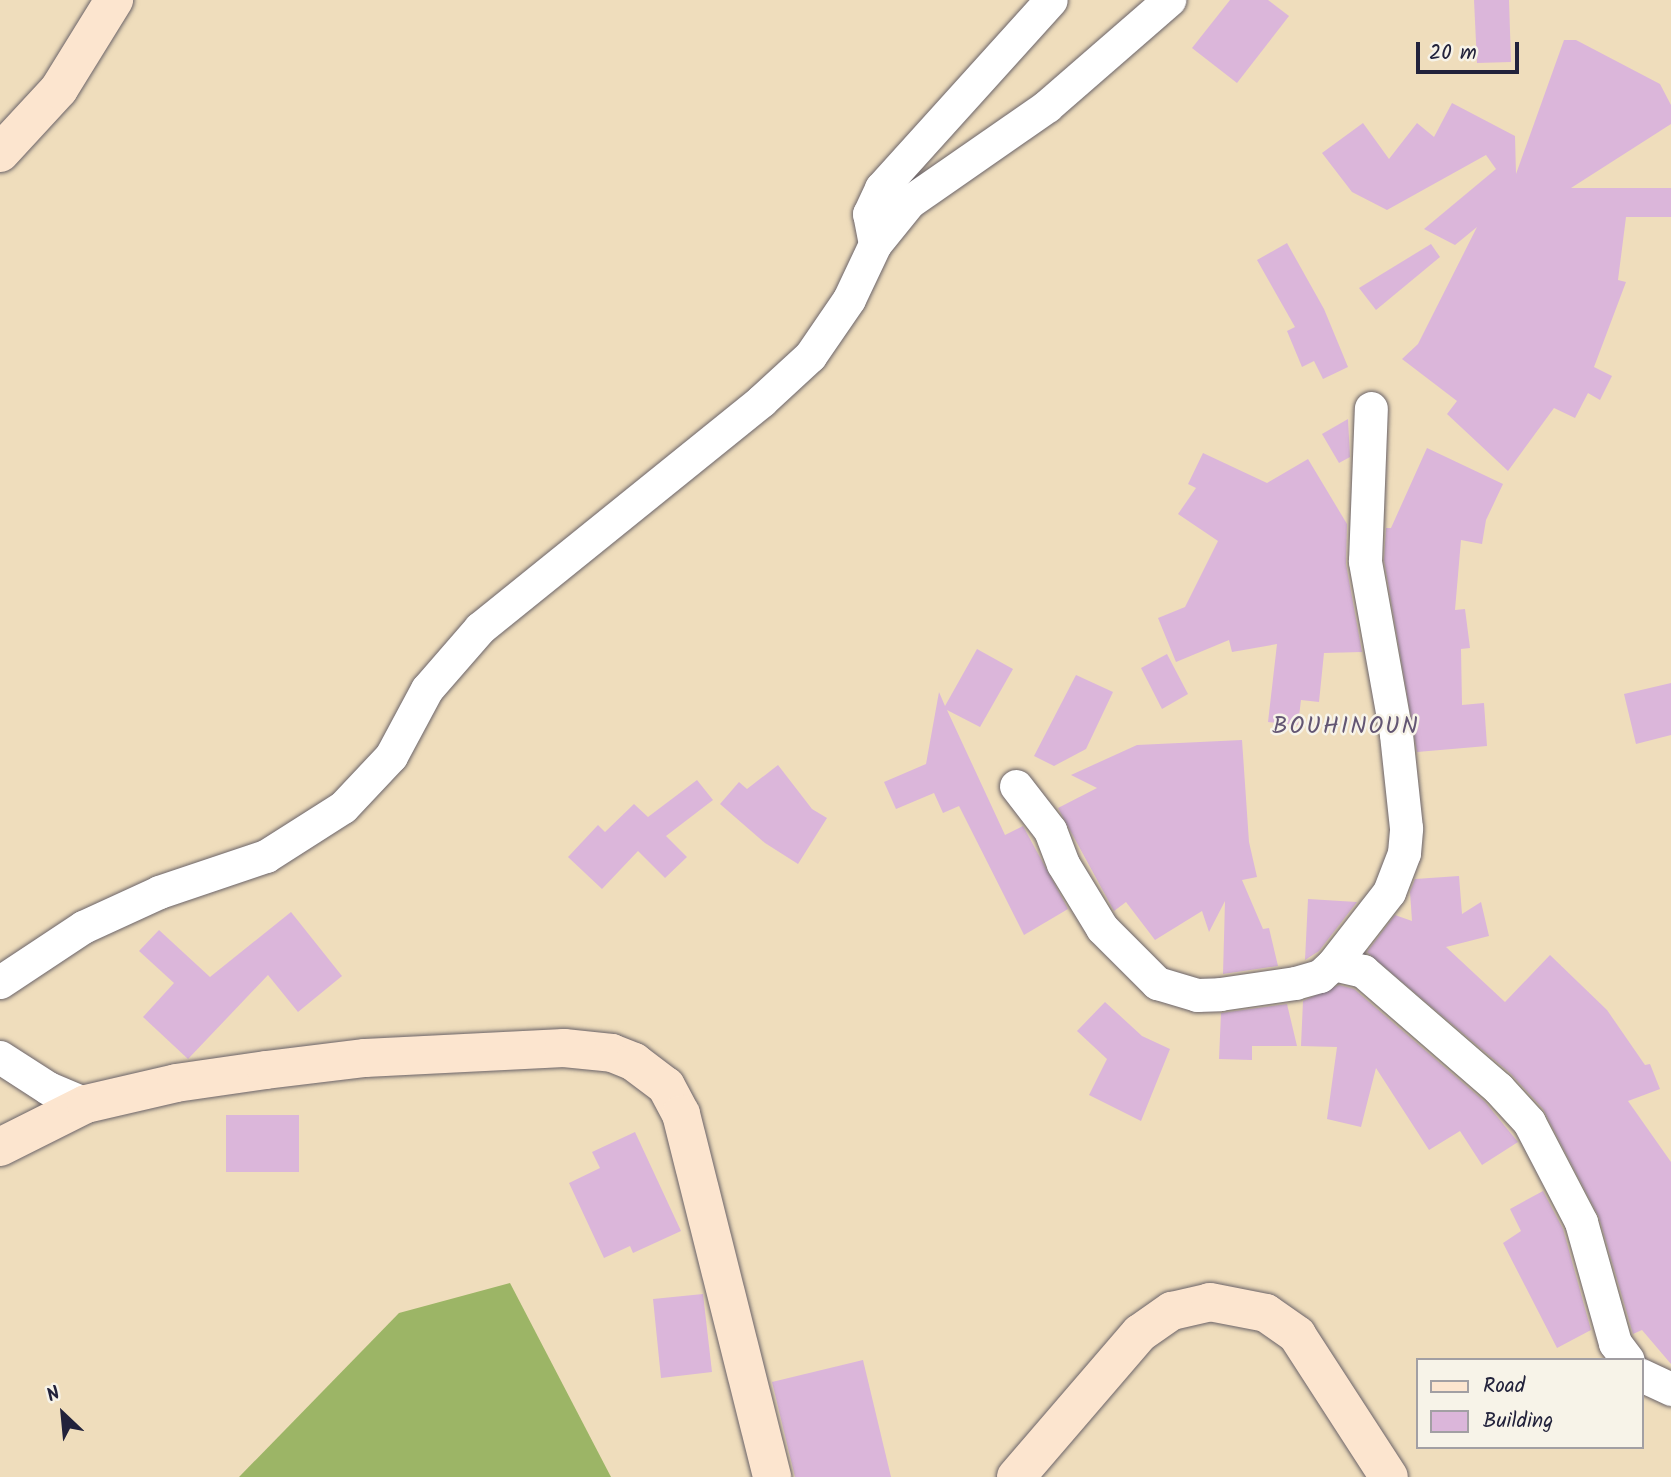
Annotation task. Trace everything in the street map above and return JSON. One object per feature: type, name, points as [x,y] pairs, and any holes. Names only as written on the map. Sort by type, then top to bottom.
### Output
[{"type":"main road","points":[[0,153],[59,89],[114,0]]},
{"type":"main road","points":[[0,1147],[86,1104],[176,1083],[365,1058],[588,1048],[645,1068],[666,1086],[681,1114],[772,1477]]},
{"type":"main road","points":[[1016,1477],[1140,1333],[1172,1311],[1210,1302],[1266,1313],[1297,1335],[1389,1477]]},
{"type":"street","points":[[875,244],[869,214],[881,188],[1051,0]]},
{"type":"street","points":[[0,982],[83,927],[159,892],[266,856],[343,807],[391,756],[428,689],[480,628],[761,401],[810,356],[849,299],[875,244],[909,202],[1047,106],[1169,0]]},
{"type":"street","points":[[1016,786],[1050,830],[1068,874],[1102,928],[1128,959],[1157,983],[1197,995],[1220,994],[1295,983],[1320,975],[1333,964],[1390,892],[1404,853],[1406,828],[1396,734],[1365,561],[1364,491],[1371,408]]},
{"type":"street","points":[[1333,964],[1363,971],[1491,1081],[1529,1122],[1581,1222],[1615,1343],[1626,1358]]},
{"type":"street","points":[[0,1057],[48,1088],[86,1104]]},
{"type":"street","points":[[1643,1376],[1671,1389]]},
{"type":"green space","points":[[510,1283],[611,1477],[239,1477],[399,1313]]},
{"type":"building","points":[[1230,0],[1268,0],[1289,16],[1237,83],[1192,48]]},
{"type":"building","points":[[1474,0],[1509,0],[1511,62],[1477,63]]},
{"type":"building","points":[[1564,40],[1576,40],[1660,84],[1671,105],[1671,124],[1571,188],[1671,188],[1671,217],[1626,217],[1618,280],[1626,282],[1594,367],[1612,376],[1600,400],[1588,393],[1575,418],[1554,408],[1508,471],[1447,414],[1457,401],[1402,359],[1418,344],[1477,227],[1455,245],[1424,229],[1496,169],[1486,155],[1387,210],[1352,192],[1322,153],[1363,123],[1389,159],[1417,123],[1434,137],[1452,103],[1515,136],[1516,174]]},
{"type":"building","points":[[1287,243],[1324,309],[1348,367],[1323,379],[1314,361],[1302,367],[1287,331],[1295,327],[1257,260]]},
{"type":"building","points":[[1431,244],[1440,257],[1376,310],[1359,288]]},
{"type":"building","points":[[1348,419],[1350,457],[1339,463],[1322,434]]},
{"type":"building","points":[[1427,448],[1503,484],[1486,520],[1482,544],[1461,540],[1455,610],[1465,609],[1470,648],[1461,649],[1462,705],[1484,703],[1487,746],[1417,752],[1384,560],[1386,528],[1391,528]]},
{"type":"building","points":[[1203,453],[1267,483],[1308,459],[1347,524],[1346,564],[1362,652],[1324,653],[1319,702],[1301,700],[1298,725],[1268,722],[1277,644],[1232,652],[1229,640],[1176,662],[1158,618],[1185,607],[1218,541],[1178,514],[1196,488],[1188,484]]},
{"type":"building","points":[[977,649],[1013,669],[980,727],[947,710],[1005,835],[1023,826],[1068,909],[1024,935],[959,806],[943,813],[934,793],[896,809],[884,782],[926,764],[939,692],[945,706]]},
{"type":"building","points":[[1167,654],[1188,694],[1162,709],[1141,668]]},
{"type":"building","points":[[1076,675],[1113,692],[1086,749],[1054,766],[1034,756]]},
{"type":"building","points":[[1671,683],[1671,735],[1636,744],[1624,694]]},
{"type":"building","points":[[1242,740],[1249,842],[1257,877],[1242,880],[1263,929],[1269,928],[1278,966],[1223,974],[1225,901],[1209,932],[1202,911],[1155,940],[1126,902],[1114,911],[1058,808],[1097,788],[1071,775],[1137,745]]},
{"type":"building","points":[[778,765],[812,809],[827,818],[798,864],[765,843],[720,804],[739,782],[747,789]]},
{"type":"building","points":[[697,780],[713,800],[666,836],[687,857],[665,878],[638,851],[602,889],[568,857],[598,825],[605,832],[634,804],[648,817]]},
{"type":"building","points":[[1459,876],[1462,914],[1481,902],[1489,936],[1446,947],[1505,1002],[1550,955],[1607,1010],[1645,1065],[1650,1064],[1660,1089],[1628,1101],[1671,1162],[1671,1364],[1642,1330],[1633,1334],[1599,1217],[1543,1109],[1511,1074],[1367,952],[1395,915],[1412,921],[1410,892],[1415,879]]},
{"type":"building","points":[[1308,899],[1357,902],[1319,951],[1305,960]]},
{"type":"building","points":[[291,912],[342,976],[298,1012],[268,975],[188,1059],[143,1017],[174,983],[139,951],[159,930],[210,977]]},
{"type":"building","points":[[1339,985],[1354,989],[1485,1102],[1518,1142],[1482,1165],[1460,1131],[1429,1150],[1376,1068],[1361,1127],[1327,1119],[1337,1047],[1301,1046],[1303,1001]]},
{"type":"building","points":[[1105,1002],[1142,1036],[1170,1049],[1141,1121],[1089,1095],[1107,1059],[1077,1031]]},
{"type":"building","points":[[1287,1004],[1297,1046],[1252,1046],[1252,1060],[1219,1059],[1221,1013]]},
{"type":"building","points":[[226,1115],[299,1115],[299,1172],[226,1172]]},
{"type":"building","points":[[635,1132],[681,1231],[633,1253],[630,1246],[604,1258],[569,1183],[600,1168],[592,1152]]},
{"type":"building","points":[[1543,1191],[1563,1229],[1591,1330],[1557,1348],[1503,1243],[1521,1231],[1510,1209]]},
{"type":"building","points":[[703,1294],[712,1372],[661,1378],[653,1299]]},
{"type":"building","points":[[863,1360],[891,1477],[795,1477],[772,1382]]},
{"type":"district","name":"BOUHINOUN","points":[[1346,727]]}]
